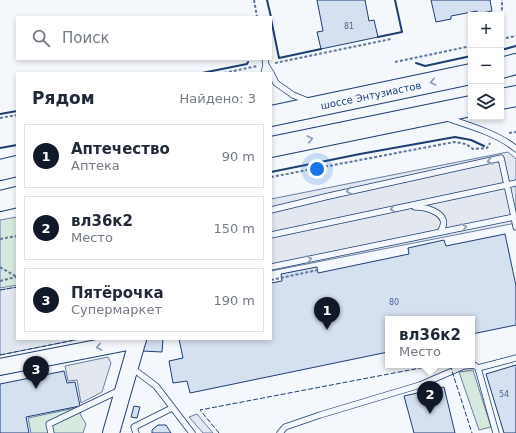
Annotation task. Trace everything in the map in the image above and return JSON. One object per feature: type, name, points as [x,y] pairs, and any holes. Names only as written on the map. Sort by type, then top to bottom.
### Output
[{"type":"highway","points":[[504,67],[516,64]]},
{"type":"highway","name":"шоссе Энтузиастов","points":[[272,116],[468,75]]},
{"type":"highway","points":[[504,98],[516,96]]},
{"type":"highway","points":[[272,147],[468,107]]},
{"type":"highway","points":[[0,170],[16,166]]},
{"type":"highway","points":[[0,201],[16,197]]},
{"type":"street","points":[[0,367],[133,340]]},
{"type":"street","points":[[111,433],[138,340]]},
{"type":"lane","points":[[264,72],[266,62]]},
{"type":"lane","points":[[266,62],[271,72]]},
{"type":"lane","points":[[272,75],[276,83],[293,95],[319,106]]},
{"type":"lane","points":[[433,114],[495,136],[509,143],[516,149]]},
{"type":"lane","points":[[272,210],[501,158],[516,227]]},
{"type":"lane","points":[[272,235],[516,183]]},
{"type":"lane","points":[[407,206],[426,208],[438,213],[441,216],[443,226],[440,232]]},
{"type":"lane","points":[[272,267],[514,217]]},
{"type":"lane","points":[[478,368],[516,358]]},
{"type":"lane","points":[[475,366],[478,368],[496,433]]},
{"type":"lane","points":[[130,367],[156,386],[192,433]]},
{"type":"lane","points":[[280,433],[285,427],[320,415],[420,386],[460,368]]},
{"type":"lane","points":[[51,433],[49,424],[124,388]]},
{"type":"lane","points":[[136,433],[134,427],[172,408]]},
{"type":"path","points":[[254,0],[257,16]]},
{"type":"path","points":[[501,12],[502,0]]},
{"type":"path","points":[[504,38],[516,36]]},
{"type":"path","points":[[228,72],[266,62],[391,39]]},
{"type":"path","points":[[395,62],[468,47]]},
{"type":"path","points":[[0,118],[16,115]]},
{"type":"path","points":[[272,177],[454,142],[466,144],[473,149],[487,148],[495,136]]},
{"type":"path","points":[[0,239],[16,236]]},
{"type":"path","points":[[0,267],[16,276]]},
{"type":"path","points":[[272,280],[318,270]]},
{"type":"path","points":[[287,276],[288,280]]},
{"type":"path","points":[[0,281],[16,277]]},
{"type":"shaded area","points":[[508,152],[516,159],[516,223],[272,271],[272,199]]},
{"type":"shaded area","points":[[16,217],[16,285],[0,288],[0,220]]},
{"type":"shaded area","points":[[16,287],[16,340],[75,340],[0,355],[0,290]]},
{"type":"shaded area","points":[[108,357],[111,363],[102,392],[81,403],[77,380],[68,381],[65,366]]},
{"type":"shaded area","points":[[473,370],[491,427],[479,430],[459,372]]},
{"type":"shaded area","points":[[84,404],[80,414],[86,424],[83,433],[31,433],[28,418],[80,407]]},
{"type":"shaded area","points":[[197,414],[213,433],[203,433],[189,417]]},
{"type":"building","points":[[317,0],[365,0],[369,21],[374,20],[378,37],[321,49],[317,32],[323,31]]},
{"type":"building","points":[[431,0],[490,0],[492,11],[468,12],[451,16],[451,19],[436,22]]},
{"type":"building","points":[[505,234],[516,286],[516,325],[475,333],[475,316],[385,316],[385,353],[190,393],[187,381],[173,383],[169,361],[183,358],[179,340],[272,340],[272,283],[282,281],[281,274],[317,267],[318,273],[409,254],[408,248],[444,240],[446,246]]},
{"type":"building","points":[[143,340],[163,340],[162,352],[142,351]]},
{"type":"building","points":[[516,365],[516,433],[504,433],[486,374]]},
{"type":"building","points":[[64,371],[67,383],[75,382],[80,406],[26,417],[29,433],[0,433],[0,384]]},
{"type":"building","points":[[444,387],[455,433],[414,433],[404,396]]},
{"type":"building","points":[[134,406],[140,407],[137,418],[131,417]]},
{"type":"building","points":[[158,425],[166,425],[171,433],[152,433],[152,430]]},
{"type":"fence","points":[[0,290],[16,287]]},
{"type":"fence","points":[[0,355],[75,340]]},
{"type":"fence","points":[[219,433],[200,410],[420,368]]},
{"type":"fence","points":[[451,368],[472,433]]},
{"type":"wall","points":[[267,0],[271,16]]},
{"type":"wall","points":[[378,37],[402,32],[395,0]]},
{"type":"wall","points":[[272,24],[279,58],[321,49]]},
{"type":"wall","points":[[504,49],[516,46]]},
{"type":"wall","points":[[416,63],[425,66],[468,57]]},
{"type":"wall","points":[[207,72],[247,64],[248,62]]},
{"type":"wall","points":[[0,114],[16,111]]},
{"type":"wall","points":[[272,172],[455,137],[471,140],[484,146]]},
{"type":"wall","points":[[0,148],[16,145]]},
{"type":"place","name":"Аптечество","points":[[327,330]]},
{"type":"place","name":"Пятёрочка","points":[[36,389]]},
{"type":"place","name":"вл36к2","points":[[430,414]]}]
